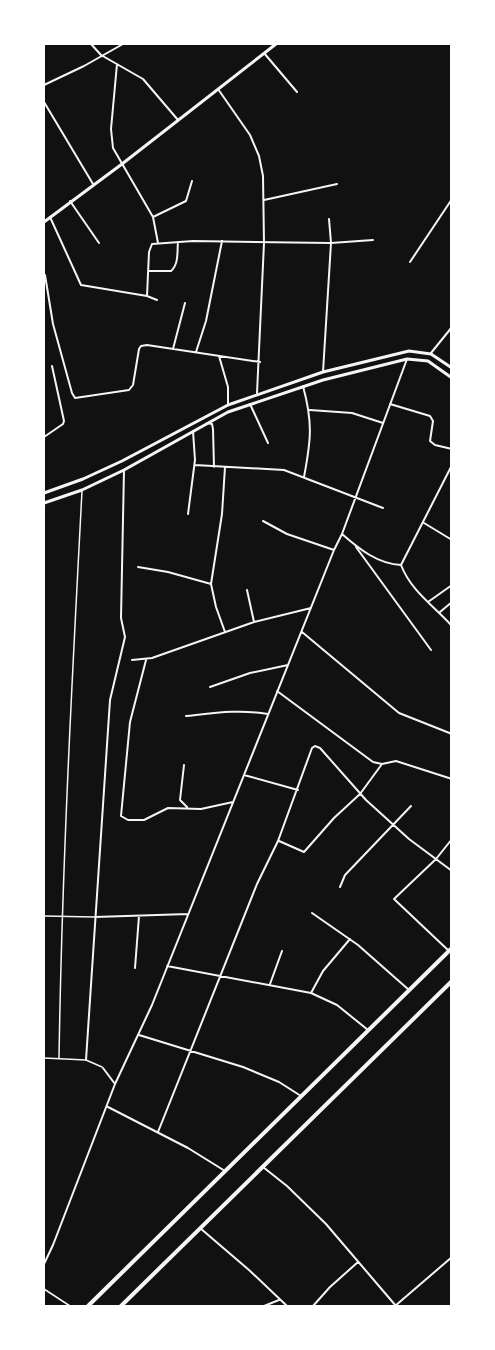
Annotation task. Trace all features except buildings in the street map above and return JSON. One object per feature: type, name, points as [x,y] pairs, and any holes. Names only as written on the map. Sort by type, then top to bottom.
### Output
[{"type":"highway","points":[[88,1306],[450,950]]},
{"type":"highway","points":[[122,1306],[451,984]]},
{"type":"main road","points":[[44,222],[276,44]]},
{"type":"main road","points":[[44,494],[122,461],[228,405],[257,393],[323,372],[409,351],[431,354],[452,368]]},
{"type":"main road","points":[[44,503],[82,490],[124,470],[207,423],[250,404],[355,370],[407,358],[428,361],[452,378]]},
{"type":"street","points":[[92,44],[101,55],[143,79],[178,120]]},
{"type":"street","points":[[44,85],[123,44]]},
{"type":"street","points":[[264,53],[297,92]]},
{"type":"street","points":[[117,64],[111,141],[153,217],[158,243]]},
{"type":"street","points":[[218,89],[250,135],[259,156],[264,200],[264,243],[257,393]]},
{"type":"street","points":[[44,102],[93,184]]},
{"type":"street","points":[[153,217],[186,201],[192,181]]},
{"type":"street","points":[[264,200],[337,184]]},
{"type":"street","points":[[410,262],[452,199]]},
{"type":"street","points":[[70,201],[99,243]]},
{"type":"street","points":[[50,217],[81,285],[147,296],[157,300]]},
{"type":"street","points":[[323,372],[331,243],[329,219]]},
{"type":"street","points":[[147,296],[149,248],[152,244],[178,242],[331,243],[373,240]]},
{"type":"street","points":[[148,271],[174,269],[178,242]]},
{"type":"street","points":[[196,352],[206,321],[222,242]]},
{"type":"street","points":[[45,275],[53,324],[75,398],[129,390],[133,384],[141,346],[260,362]]},
{"type":"street","points":[[172,349],[185,303]]},
{"type":"street","points":[[431,354],[452,327]]},
{"type":"street","points":[[219,356],[228,387],[228,405]]},
{"type":"street","points":[[44,1264],[108,1107],[115,1084],[167,966],[342,534],[407,358]]},
{"type":"street","points":[[44,437],[64,421],[52,366]]},
{"type":"street","points":[[303,386],[311,421],[304,477]]},
{"type":"street","points":[[250,404],[268,443]]},
{"type":"street","points":[[390,404],[430,416],[433,421],[430,441],[435,445],[452,449]]},
{"type":"street","points":[[309,410],[352,413],[383,423]]},
{"type":"street","points":[[207,423],[212,424],[213,429],[214,466]]},
{"type":"street","points":[[188,514],[195,465],[193,431]]},
{"type":"street","points":[[195,465],[284,470],[383,508]]},
{"type":"street","points":[[402,565],[452,465]]},
{"type":"street","points":[[225,467],[222,514],[211,584],[225,632]]},
{"type":"street","points":[[86,1060],[110,700],[125,637],[121,618],[124,470]]},
{"type":"street","points":[[59,1058],[61,915],[82,490]]},
{"type":"street","points":[[263,521],[287,534],[334,550]]},
{"type":"street","points":[[423,523],[452,540]]},
{"type":"street","points":[[342,534],[356,547],[431,650]]},
{"type":"street","points":[[356,547],[388,564],[402,565]]},
{"type":"street","points":[[402,565],[409,580],[452,626]]},
{"type":"street","points":[[138,567],[168,572],[211,584]]},
{"type":"street","points":[[428,602],[452,585]]},
{"type":"street","points":[[247,590],[254,622]]},
{"type":"street","points":[[439,613],[452,602]]},
{"type":"street","points":[[132,660],[146,660],[254,622],[311,608]]},
{"type":"street","points":[[301,631],[399,713],[452,734]]},
{"type":"street","points":[[146,660],[130,722],[121,816],[128,820],[144,820],[165,808],[201,809],[233,802]]},
{"type":"street","points":[[210,687],[250,673],[288,665]]},
{"type":"street","points":[[277,691],[373,762],[382,764],[396,761],[452,779]]},
{"type":"street","points":[[186,716],[231,710],[268,714]]},
{"type":"street","points":[[158,1132],[257,884],[278,841],[310,752],[315,746],[320,748],[360,794],[394,825],[452,871]]},
{"type":"street","points":[[278,841],[304,852],[334,818],[360,794],[382,764]]},
{"type":"street","points":[[184,765],[180,800],[187,807]]},
{"type":"street","points":[[244,775],[298,790]]},
{"type":"street","points":[[340,887],[345,875],[411,806]]},
{"type":"street","points":[[450,950],[394,899],[436,859],[452,839]]},
{"type":"street","points":[[312,913],[350,939],[410,990]]},
{"type":"street","points":[[44,916],[188,914]]},
{"type":"street","points":[[135,968],[139,916]]},
{"type":"street","points":[[311,993],[323,971],[350,939]]},
{"type":"street","points":[[270,984],[282,951]]},
{"type":"street","points":[[167,966],[311,993],[337,1005],[368,1030]]},
{"type":"street","points":[[138,1035],[243,1067],[279,1082],[301,1096]]},
{"type":"street","points":[[44,1058],[86,1060],[103,1068],[115,1084]]},
{"type":"street","points":[[108,1107],[188,1148],[225,1171]]},
{"type":"street","points":[[263,1167],[287,1186],[326,1224],[396,1306],[452,1257]]},
{"type":"street","points":[[200,1228],[287,1306]]},
{"type":"street","points":[[313,1306],[358,1262]]},
{"type":"street","points":[[44,1289],[70,1306]]},
{"type":"street","points":[[264,1306],[279,1300]]}]
